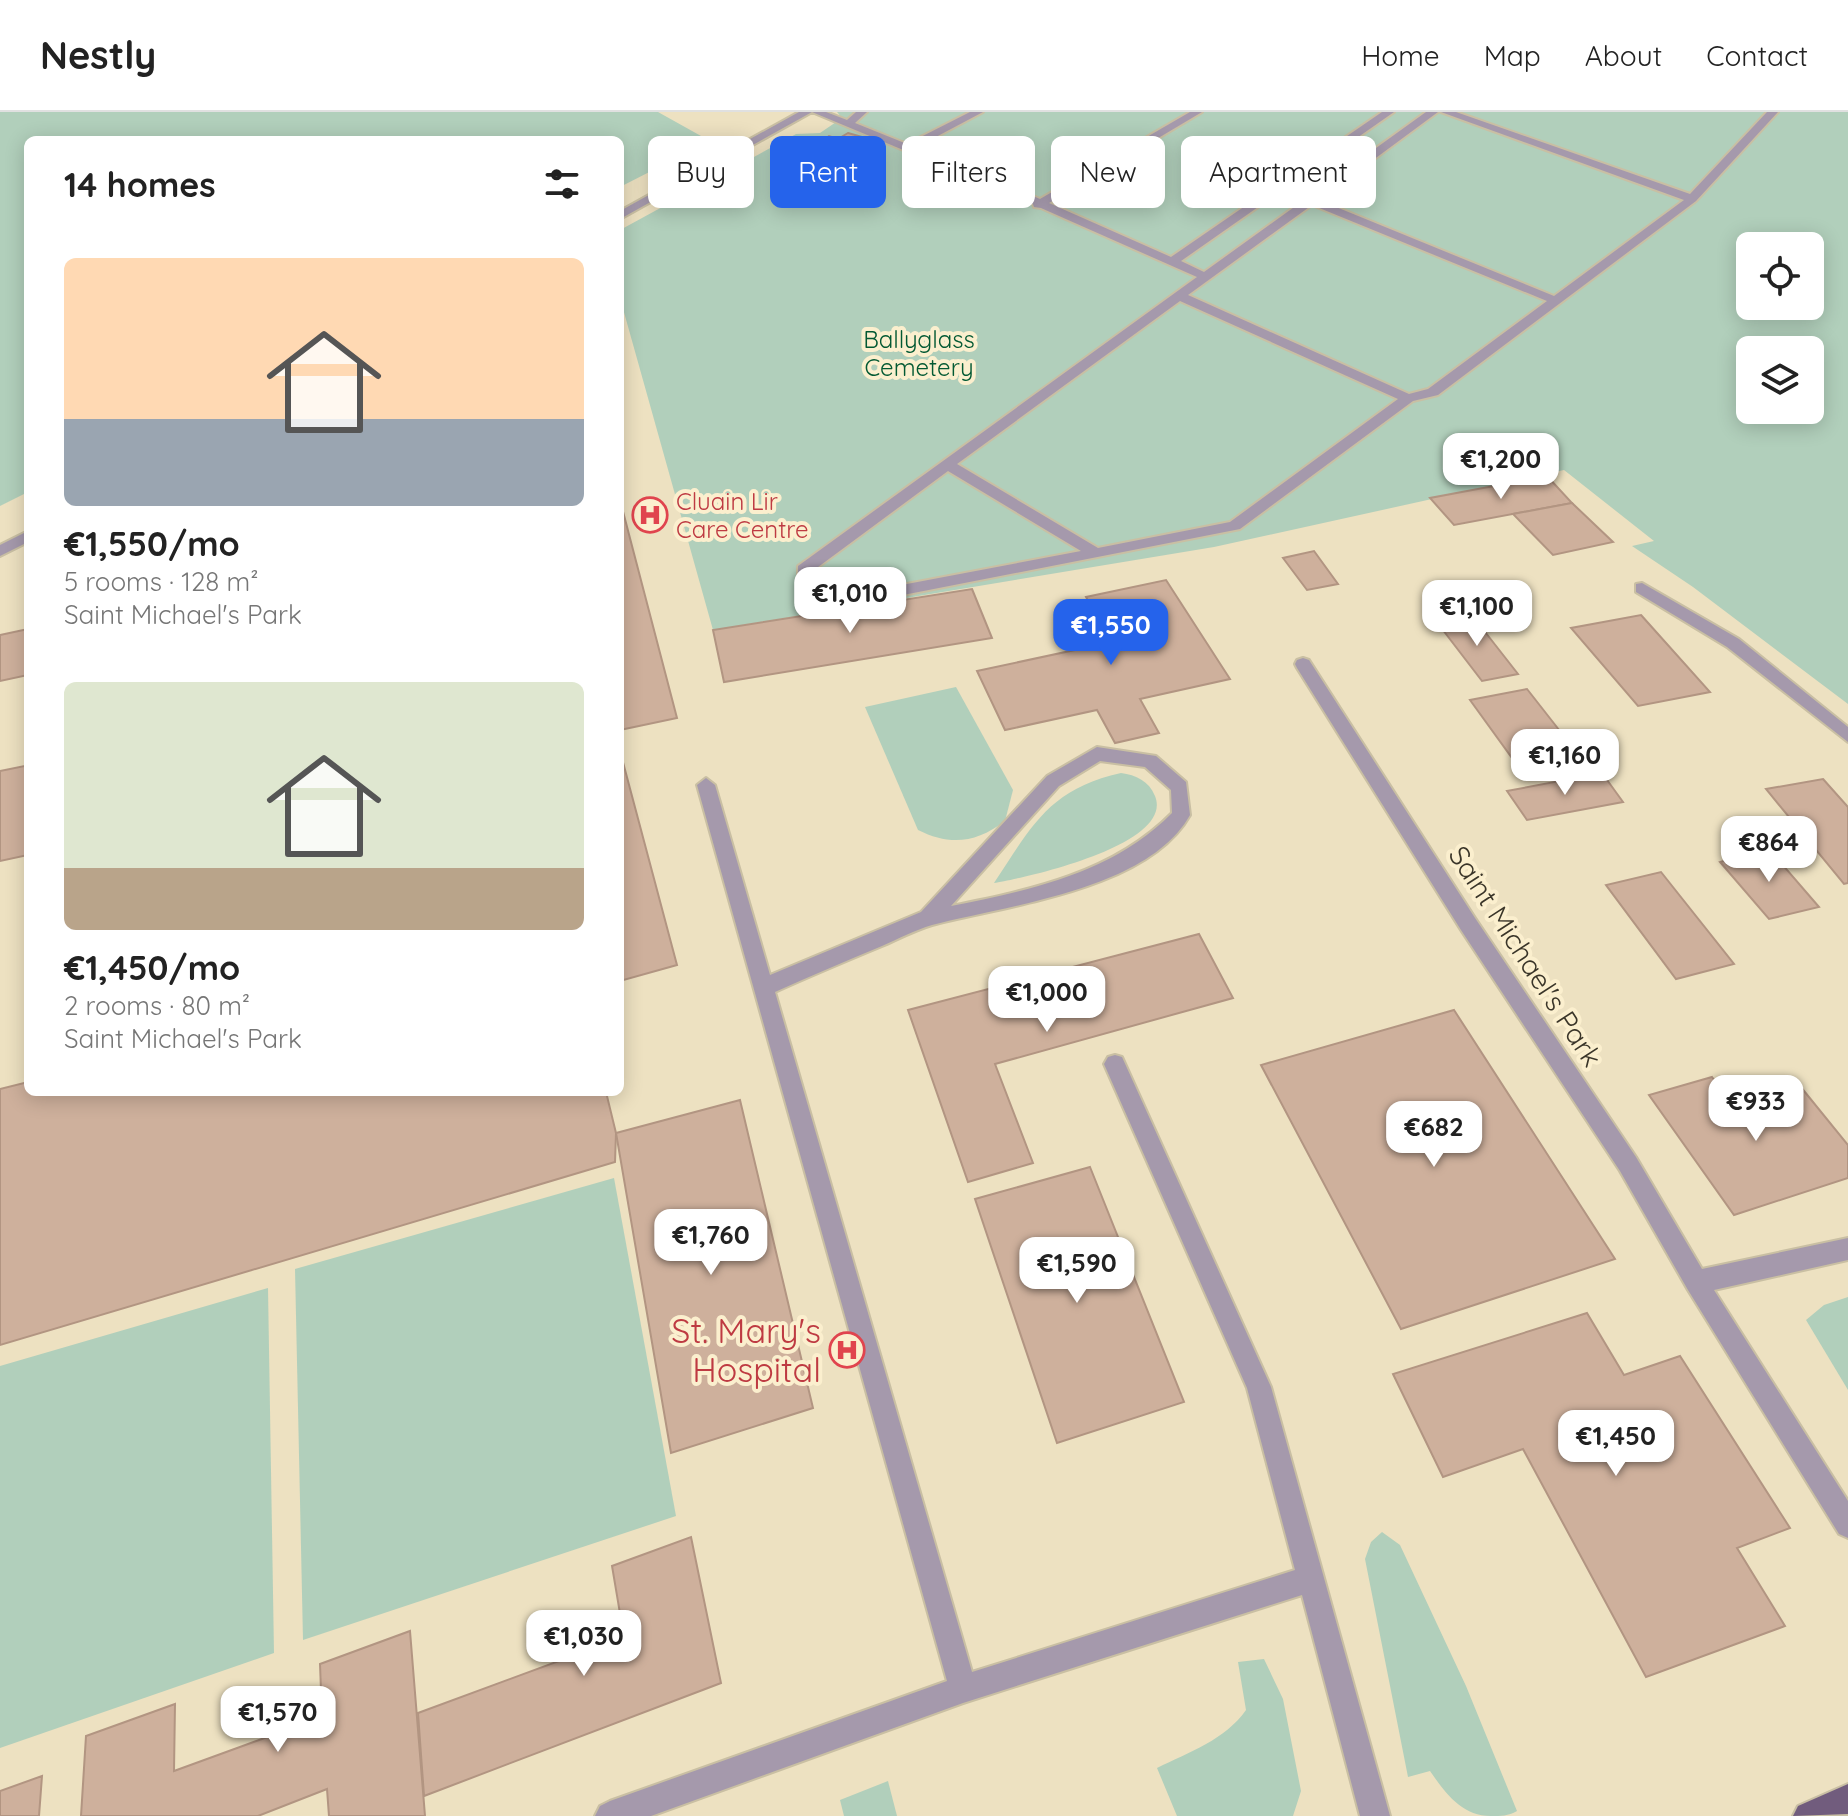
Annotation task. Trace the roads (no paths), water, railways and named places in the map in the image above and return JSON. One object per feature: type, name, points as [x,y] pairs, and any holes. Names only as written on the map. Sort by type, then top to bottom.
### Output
[{"type":"main road","points":[[1808,1816],[1848,1799]]},
{"type":"street","points":[[624,214],[807,112]]},
{"type":"street","points":[[817,112],[902,146]]},
{"type":"street","points":[[847,125],[862,112]]},
{"type":"street","points":[[931,136],[978,112]]},
{"type":"street","points":[[1038,205],[1197,112]]},
{"type":"street","points":[[1170,263],[1389,112]]},
{"type":"street","points":[[1376,154],[1433,112]]},
{"type":"street","points":[[1446,112],[1692,199]]},
{"type":"street","points":[[1301,208],[803,570],[852,600],[1235,526],[1408,398],[1433,392],[1692,199],[1773,112]]},
{"type":"street","points":[[1035,204],[1206,277]]},
{"type":"street","points":[[1328,208],[1554,300]]},
{"type":"street","points":[[1179,296],[1408,398]]},
{"type":"street","points":[[948,465],[1094,552]]},
{"type":"street","points":[[0,551],[24,538]]},
{"type":"street","points":[[1642,588],[1733,643],[1848,736]]},
{"type":"street","name":"Saint Michael's Park","points":[[1303,664],[1468,924],[1628,1164],[1696,1282],[1848,1525]]},
{"type":"street","points":[[764,987],[928,918],[1003,904],[1107,869],[1147,848],[1181,815],[1180,787],[1150,761],[1097,754],[1053,781],[928,918]]},
{"type":"street","points":[[706,785],[963,1689]]},
{"type":"street","points":[[1115,1064],[1259,1387],[1375,1816]]},
{"type":"street","points":[[1696,1282],[1848,1249]]},
{"type":"street","points":[[610,1816],[963,1689],[1311,1578]]},
{"type":"place","name":"Cluain Lir Care Centre","points":[[650,515]]},
{"type":"place","name":"St. Mary's Hospital","points":[[847,1350]]},
{"type":"park label","name":"Ballyglass Cemetery","points":[[919,353]]}]
